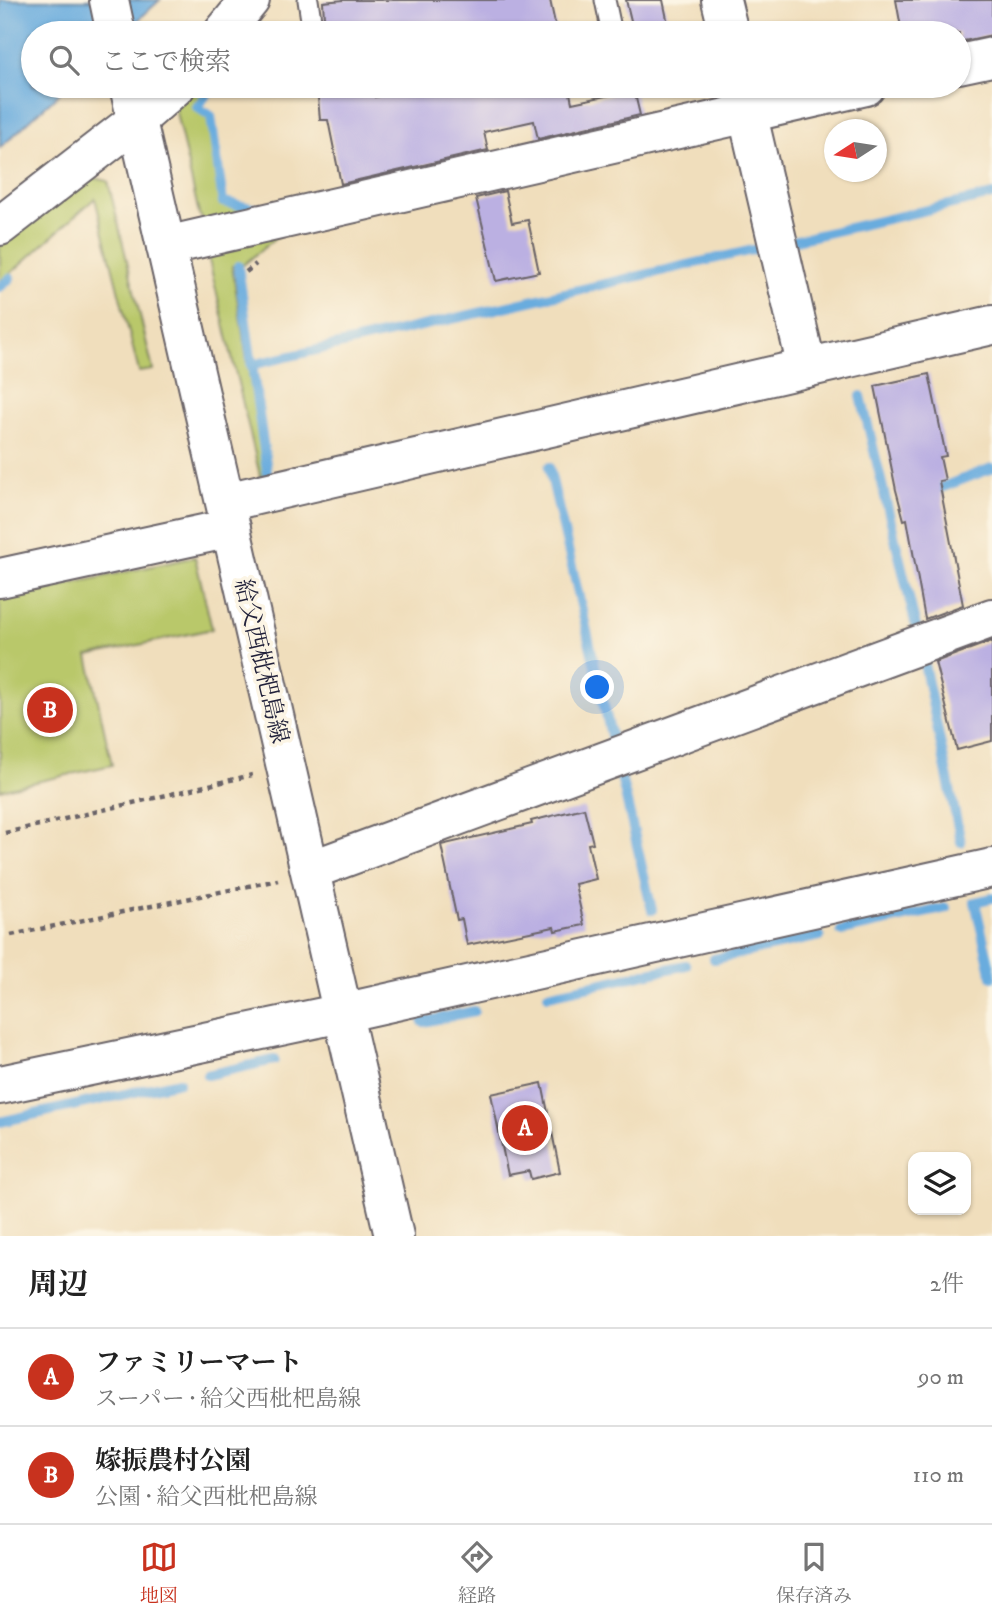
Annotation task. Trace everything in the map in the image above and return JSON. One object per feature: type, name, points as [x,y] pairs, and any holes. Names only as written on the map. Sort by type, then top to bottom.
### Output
[{"type":"street","points":[[109,0],[114,21]]},
{"type":"street","points":[[233,21],[250,0]]},
{"type":"street","points":[[721,0],[726,21]]},
{"type":"street","points":[[971,61],[992,57]]},
{"type":"street","points":[[166,246],[744,99],[807,368]]},
{"type":"street","points":[[0,226],[133,103]]},
{"type":"street","name":"給父西枇杷島線","points":[[133,103],[394,1236]]},
{"type":"street","points":[[0,578],[228,515],[807,368],[992,325]]},
{"type":"street","points":[[311,872],[992,618]]},
{"type":"street","points":[[0,1085],[342,1013],[992,868]]},
{"type":"lane","points":[[308,0],[311,21]]},
{"type":"lane","points":[[605,0],[609,21]]},
{"type":"path","points":[[5,833],[286,767]]},
{"type":"path","points":[[11,935],[311,872]]},
{"type":"green space","points":[[184,98],[200,98],[193,107],[208,118],[220,205],[261,213],[207,225],[199,214],[175,108]]},
{"type":"green space","points":[[86,176],[108,181],[153,370],[139,372],[95,198],[0,283],[0,240]]},
{"type":"green space","points":[[283,232],[242,266],[232,266],[266,479],[261,480],[208,256],[215,246]]},
{"type":"green space","points":[[195,557],[212,629],[88,656],[112,765],[0,790],[0,599]]},
{"type":"water","points":[[0,0],[160,0],[137,21],[21,21],[21,98],[54,98],[0,148]]},
{"type":"building","points":[[550,0],[554,21],[324,21],[323,2]]},
{"type":"building","points":[[626,0],[663,0],[667,21],[631,21]]},
{"type":"building","points":[[896,0],[992,0],[992,35],[971,39],[971,21],[900,21]]},
{"type":"building","points":[[318,98],[571,98],[572,103],[596,98],[636,98],[640,115],[538,139],[534,121],[484,132],[488,150],[341,184],[328,120],[320,120]]},
{"type":"building","points":[[505,191],[512,223],[528,220],[539,272],[496,281],[476,198]]},
{"type":"building","points":[[929,374],[946,456],[940,457],[945,480],[939,481],[963,605],[925,619],[907,519],[904,520],[896,490],[875,386]]},
{"type":"building","points":[[992,641],[992,741],[957,750],[935,662]]},
{"type":"building","points":[[584,808],[593,843],[588,844],[596,879],[575,884],[584,925],[555,931],[554,927],[467,945],[462,919],[457,920],[441,845],[532,824],[531,821]]},
{"type":"building","points":[[542,1083],[560,1172],[531,1179],[529,1171],[508,1175],[491,1094]]},
{"type":"waterway","points":[[204,98],[197,107],[211,116],[223,202],[260,210]]},
{"type":"waterway","points":[[792,241],[992,195]]},
{"type":"waterway","points":[[251,365],[766,247]]},
{"type":"waterway","points":[[238,266],[268,478]]},
{"type":"waterway","points":[[0,287],[10,278]]},
{"type":"waterway","points":[[861,396],[917,631]]},
{"type":"waterway","points":[[549,467],[613,744]]},
{"type":"waterway","points":[[930,492],[992,468]]},
{"type":"waterway","points":[[923,659],[961,842]]},
{"type":"waterway","points":[[619,768],[652,910]]},
{"type":"waterway","points":[[992,898],[975,902],[992,977]]},
{"type":"waterway","points":[[841,931],[946,908]]},
{"type":"waterway","points":[[714,959],[820,936]]},
{"type":"waterway","points":[[548,995],[686,965]]},
{"type":"waterway","points":[[423,1022],[474,1011]]},
{"type":"waterway","points":[[207,1075],[274,1060]]},
{"type":"waterway","points":[[0,1122],[179,1082]]},
{"type":"place","name":"嫁振農村公園","points":[[50,710]]},
{"type":"place","name":"ファミリーマート","points":[[525,1128]]}]
